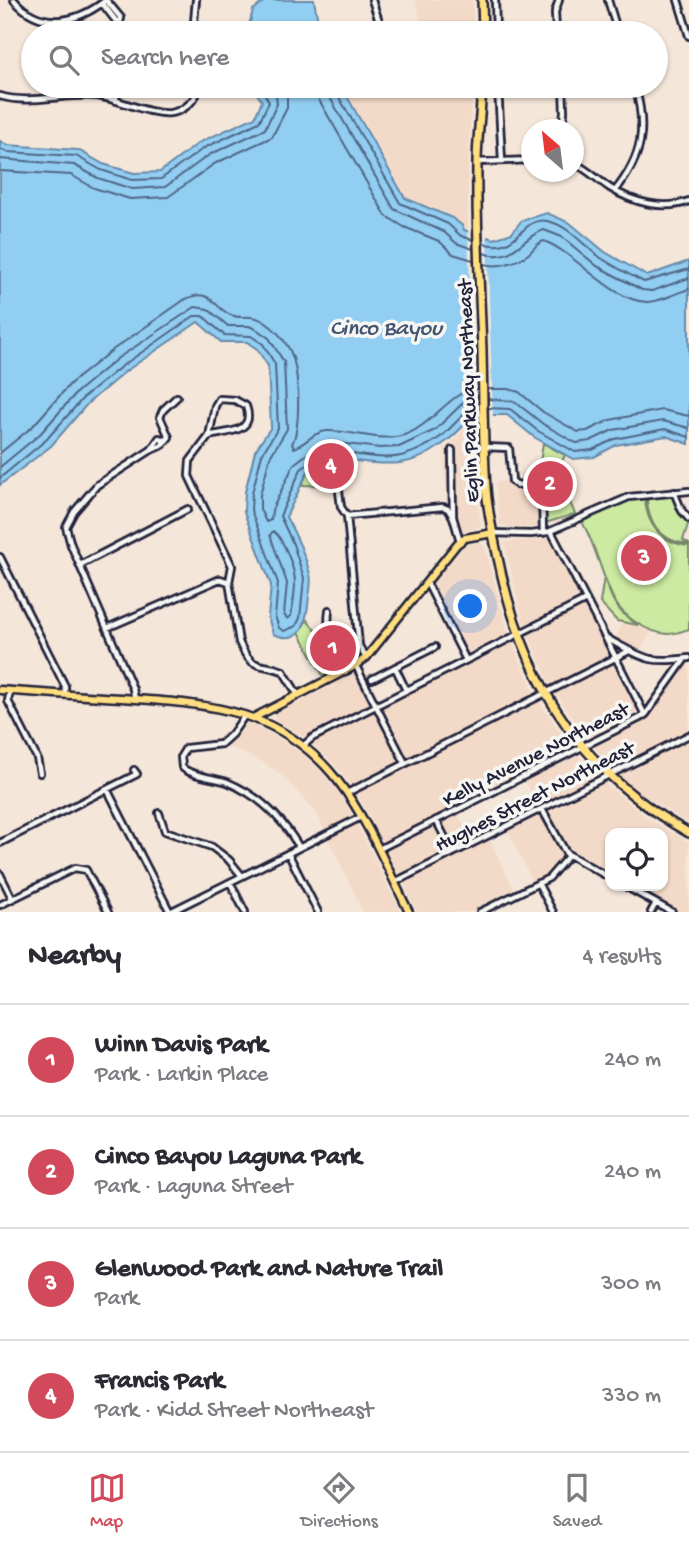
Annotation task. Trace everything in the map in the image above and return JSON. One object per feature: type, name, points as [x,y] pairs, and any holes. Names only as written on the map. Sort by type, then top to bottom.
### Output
[{"type":"highway","points":[[482,0],[483,21]]},
{"type":"highway","name":"Eglin Parkway Northeast","points":[[481,98],[477,162],[486,491],[493,533],[518,634],[544,692],[582,747],[609,775],[648,808],[689,833]]},
{"type":"main road","points":[[253,718],[356,666],[366,658],[460,541],[493,533]]},
{"type":"main road","points":[[0,690],[204,704],[253,718],[303,746],[326,767],[347,793],[409,912]]},
{"type":"street","points":[[13,0],[34,16],[54,21],[76,18],[105,1]]},
{"type":"street","points":[[194,21],[196,0]]},
{"type":"street","points":[[372,0],[379,21]]},
{"type":"street","points":[[495,0],[496,21]]},
{"type":"street","points":[[555,21],[559,0]]},
{"type":"street","points":[[608,0],[614,21]]},
{"type":"street","points":[[678,0],[689,36]]},
{"type":"street","points":[[0,96],[21,98]]},
{"type":"street","points":[[100,98],[171,113],[181,110],[194,98]]},
{"type":"street","points":[[498,98],[502,161]]},
{"type":"street","points":[[563,98],[563,119]]},
{"type":"street","points":[[615,191],[633,166],[641,141],[642,116],[638,98]]},
{"type":"street","points":[[477,162],[521,160]]},
{"type":"street","points":[[584,170],[628,197],[663,206],[689,201]]},
{"type":"street","points":[[135,699],[67,534],[69,518],[101,482],[169,437],[160,416],[177,397]]},
{"type":"street","points":[[209,436],[240,430],[247,416],[246,406],[235,400],[219,399],[209,436],[190,461],[189,476],[232,566],[229,582],[239,642],[243,651],[258,666],[284,671],[298,695]]},
{"type":"street","points":[[485,447],[509,448],[512,481],[517,485],[533,483],[540,487],[543,533]]},
{"type":"street","points":[[452,450],[453,517],[460,541]]},
{"type":"street","points":[[337,475],[341,507],[347,516],[355,639],[366,658]]},
{"type":"street","points":[[493,533],[543,533],[629,497],[689,491]]},
{"type":"street","points":[[674,492],[682,511],[689,519]]},
{"type":"street","points":[[347,516],[443,507],[453,517]]},
{"type":"street","points":[[80,565],[188,509]]},
{"type":"street","points":[[551,531],[645,715]]},
{"type":"street","points":[[0,557],[65,686],[65,695]]},
{"type":"street","points":[[107,628],[220,579],[229,582]]},
{"type":"street","points":[[426,582],[467,660]]},
{"type":"street","points":[[303,746],[312,738],[586,600]]},
{"type":"street","points":[[329,610],[328,630],[342,637],[355,639]]},
{"type":"street","points":[[606,639],[653,661],[687,658]]},
{"type":"street","points":[[372,679],[435,647]]},
{"type":"street","points":[[347,793],[629,651]]},
{"type":"street","name":"Kelly Avenue Northeast","points":[[378,850],[645,715],[687,658]]},
{"type":"street","points":[[356,666],[405,763]]},
{"type":"street","points":[[395,667],[406,690]]},
{"type":"street","points":[[10,691],[8,701],[37,758],[40,773]]},
{"type":"street","points":[[245,715],[221,744],[185,749],[181,756],[181,767],[188,773],[229,783],[257,799],[279,819],[299,847]]},
{"type":"street","name":"Hughes Street Northeast","points":[[394,883],[689,735]]},
{"type":"street","points":[[0,843],[137,774],[134,770]]},
{"type":"street","points":[[107,789],[170,912],[361,817]]},
{"type":"street","points":[[542,809],[561,846],[569,855],[605,875]]},
{"type":"street","points":[[159,813],[165,831],[212,847],[229,860],[242,876]]},
{"type":"street","points":[[436,820],[453,853]]},
{"type":"street","points":[[288,853],[318,912]]},
{"type":"street","points":[[481,912],[555,874],[569,855]]},
{"type":"street","points":[[0,905],[80,867],[86,870],[108,912]]},
{"type":"street","points":[[0,874],[12,898]]},
{"type":"street","points":[[230,882],[245,912]]},
{"type":"street","points":[[538,883],[553,912]]},
{"type":"street","points":[[634,891],[672,912]]},
{"type":"street","points":[[650,912],[656,903]]},
{"type":"shaded area","points":[[415,0],[473,0],[474,21],[421,21]]},
{"type":"shaded area","points":[[350,98],[471,98],[468,229],[452,216],[406,197]]},
{"type":"shaded area","points":[[474,417],[476,490],[481,525],[476,529],[460,532],[455,518],[454,448],[450,448],[452,510],[447,506],[444,448],[453,442]]},
{"type":"shaded area","points":[[510,480],[517,487],[533,485],[540,492],[541,527],[514,528],[500,525],[495,482]]},
{"type":"shaded area","points":[[549,538],[583,599],[525,628],[504,542]]},
{"type":"shaded area","points":[[478,542],[484,545],[509,636],[467,657],[431,586],[462,548]]},
{"type":"shaded area","points":[[585,604],[613,657],[551,687],[527,632]]},
{"type":"shaded area","points":[[622,623],[638,625],[651,631],[639,654],[614,641]]},
{"type":"shaded area","points":[[511,640],[535,694],[406,760],[379,707]]},
{"type":"shaded area","points":[[615,661],[642,714],[589,741],[554,691]]},
{"type":"shaded area","points":[[687,661],[689,733],[616,769],[592,745],[647,716]]},
{"type":"shaded area","points":[[357,673],[373,704],[307,739],[275,720],[274,714]]},
{"type":"shaded area","points":[[537,698],[572,750],[383,844],[356,791]]},
{"type":"shaded area","points":[[375,708],[403,762],[353,787],[335,765],[310,742]]},
{"type":"shaded area","points":[[245,721],[281,739],[310,760],[338,791],[354,818],[325,832],[318,815],[284,777],[263,762],[227,746]]},
{"type":"shaded area","points":[[689,739],[689,824],[637,791],[621,777],[621,773]]},
{"type":"shaded area","points":[[576,753],[598,778],[538,808],[524,779]]},
{"type":"shaded area","points":[[602,781],[647,818],[664,828],[605,828],[605,872],[567,851],[545,810]]},
{"type":"shaded area","points":[[541,812],[566,855],[553,872],[533,883],[507,829]]},
{"type":"shaded area","points":[[457,813],[472,841],[454,850],[439,821]]},
{"type":"shaded area","points":[[356,822],[401,912],[363,912],[327,836]]},
{"type":"shaded area","points":[[435,823],[450,852],[400,877],[385,848]]},
{"type":"shaded area","points":[[668,830],[689,842],[689,912],[677,912],[638,891],[668,891]]},
{"type":"shaded area","points":[[489,838],[515,892],[474,912],[417,912],[402,881]]},
{"type":"green space","points":[[543,443],[565,455],[557,472],[575,514],[545,523],[542,491],[537,483]]},
{"type":"green space","points":[[328,457],[345,459],[344,486],[302,485],[307,473]]},
{"type":"green space","points":[[673,494],[682,515],[689,521],[683,540],[689,544],[663,535],[650,515],[647,496]]},
{"type":"green space","points":[[645,495],[648,514],[656,530],[670,541],[689,546],[689,629],[676,633],[660,633],[644,627],[618,606],[581,520],[634,497]]},
{"type":"green space","points":[[604,577],[616,605],[638,625],[617,621],[600,603]]},
{"type":"green space","points":[[307,620],[316,631],[357,642],[359,654],[347,664],[323,676],[299,632]]},
{"type":"water","points":[[266,0],[314,0],[318,21],[250,21],[253,10]]},
{"type":"water","name":"Cinco Bayou","points":[[260,98],[348,98],[405,198],[452,218],[463,226],[464,230],[494,239],[512,233],[521,221],[547,213],[570,223],[605,252],[647,276],[689,261],[689,444],[666,436],[616,445],[594,457],[573,459],[534,437],[507,415],[473,415],[441,446],[410,461],[382,464],[328,458],[307,473],[286,517],[303,552],[311,579],[305,622],[297,634],[291,637],[273,634],[268,617],[271,585],[244,512],[245,492],[255,451],[271,427],[268,366],[257,349],[247,342],[221,342],[198,322],[126,371],[88,403],[51,446],[0,485],[0,141],[7,145],[78,150],[103,164],[134,173],[160,172],[200,142],[255,117],[262,101]]},
{"type":"pier","points":[[468,227],[487,234],[493,418],[474,419]]},
{"type":"place","name":"Francis Park","points":[[331,466]]},
{"type":"place","name":"Cinco Bayou Laguna Park","points":[[550,484]]},
{"type":"place","name":"Glenwood Park and Nature Trail","points":[[644,558]]},
{"type":"place","name":"Winn Davis Park","points":[[333,648]]}]
